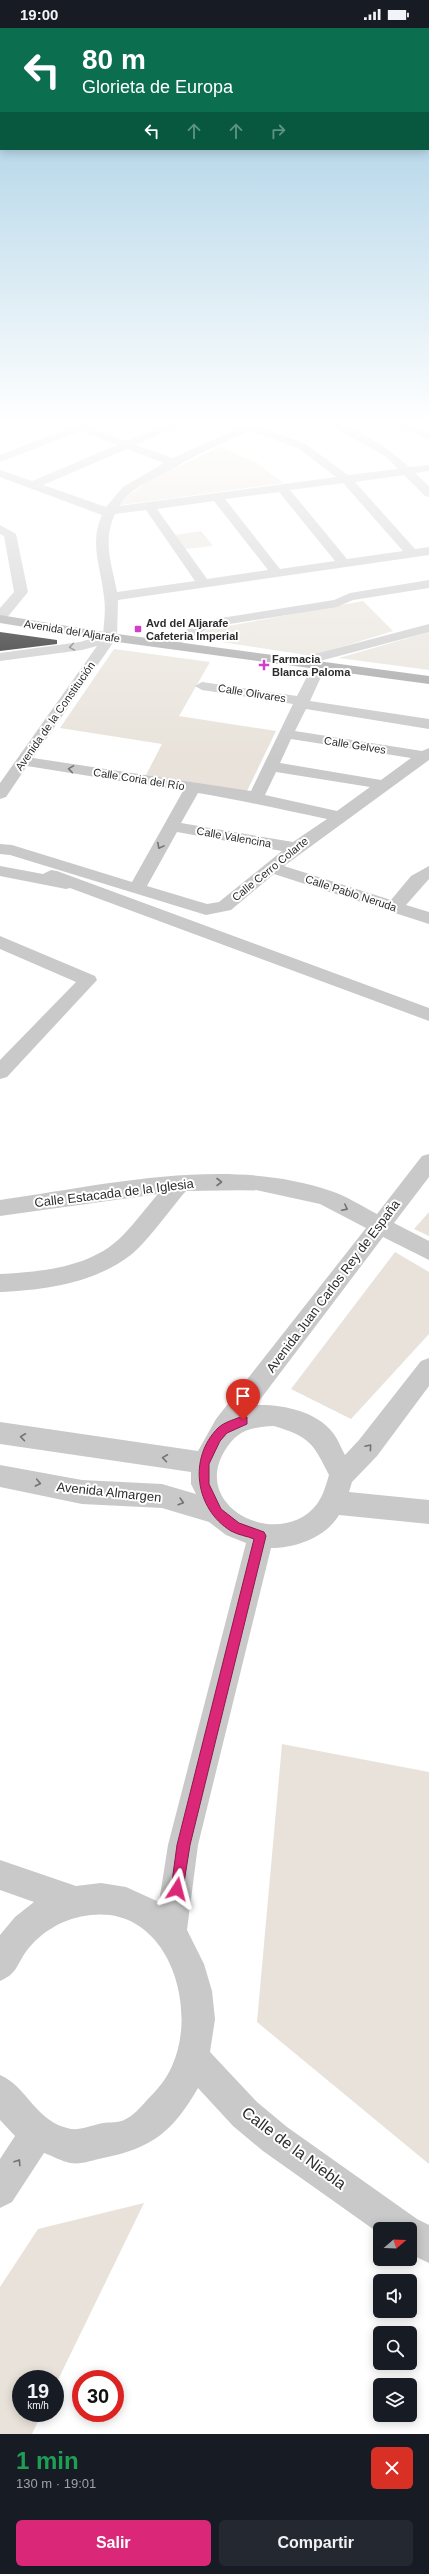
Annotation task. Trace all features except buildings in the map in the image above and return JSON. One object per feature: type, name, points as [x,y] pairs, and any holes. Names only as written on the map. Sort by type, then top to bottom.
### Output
[{"type":"main road","name":"Avenida del Aljarafe","points":[[0,618],[110,637],[429,680]]},
{"type":"street","points":[[0,618],[22,592],[15,558],[6,535]]},
{"type":"street","points":[[0,657],[82,646],[110,637],[111,597],[102,557],[102,535]]},
{"type":"street","points":[[170,535],[203,583]]},
{"type":"street","points":[[247,535],[277,573]]},
{"type":"street","points":[[320,535],[343,564]]},
{"type":"street","points":[[395,535],[412,554]]},
{"type":"street","points":[[111,597],[429,551]]},
{"type":"street","points":[[0,559],[15,558]]},
{"type":"street","points":[[169,644],[207,624],[337,603],[350,597],[429,584]]},
{"type":"street","points":[[298,663],[429,628]]},
{"type":"street","name":"Avenida de la Constitución","points":[[0,794],[110,637]]},
{"type":"street","points":[[256,797],[319,666]]},
{"type":"street","name":"Calle Olivares","points":[[202,686],[429,724]]},
{"type":"street","name":"Calle Gelves","points":[[286,734],[427,754]]},
{"type":"street","name":"Calle Cerro Colarte","points":[[0,849],[12,850],[206,910],[225,906],[296,848],[427,754]]},
{"type":"street","name":"Calle Coria del Río","points":[[22,761],[256,797],[266,802],[339,816]]},
{"type":"street","points":[[271,766],[384,785]]},
{"type":"street","points":[[137,889],[192,788]]},
{"type":"street","name":"Calle Valencina","points":[[171,826],[296,848]]},
{"type":"street","points":[[0,858],[198,928],[429,1015]]},
{"type":"street","name":"Calle Pablo Neruda","points":[[272,868],[429,918]]},
{"type":"street","points":[[395,907],[417,880],[429,870]]},
{"type":"street","points":[[0,871],[59,884],[71,884]]},
{"type":"street","points":[[0,942],[88,980],[0,1072]]},
{"type":"street","name":"Avenida Juan Carlos Rey de España","points":[[223,1430],[379,1225],[429,1162]]},
{"type":"street","name":"Calle Estacada de la Iglesia","points":[[0,1208],[180,1183],[256,1182],[325,1198],[429,1251]]},
{"type":"street","points":[[0,1283],[26,1282],[85,1271],[125,1247],[180,1183]]},
{"type":"street","points":[[342,1475],[324,1440],[296,1420],[274,1415],[253,1416],[223,1430],[204,1463],[204,1484],[217,1512],[235,1527],[261,1536],[285,1536],[308,1528],[326,1513],[332,1503],[342,1475],[368,1448],[429,1368]]},
{"type":"street","points":[[0,1433],[204,1463]]},
{"type":"street","name":"Avenida Almargen","points":[[0,1476],[82,1492],[162,1496],[217,1512]]},
{"type":"street","points":[[332,1503],[374,1505],[429,1512]]},
{"type":"street","points":[[171,1932],[183,1845],[261,1536]]},
{"type":"street","points":[[0,1875],[72,1900]]},
{"type":"street","points":[[0,1965],[7,1950],[28,1925],[60,1905],[72,1900],[109,1897],[143,1908],[171,1932],[191,1967],[199,2014],[193,2058],[183,2083],[165,2108],[132,2135],[74,2147],[37,2133],[22,2122],[0,2092]]},
{"type":"street","name":"Calle de la Niebla","points":[[193,2058],[245,2114],[263,2129],[393,2222]]},
{"type":"street","points":[[0,2190],[37,2133]]},
{"type":"street","points":[[417,2238],[429,2245]]},
{"type":"shaded area","points":[[175,535],[204,535],[213,546],[185,549]]},
{"type":"shaded area","points":[[363,601],[393,631],[312,656],[196,638],[207,630]]},
{"type":"shaded area","points":[[429,632],[429,670],[339,658]]},
{"type":"shaded area","points":[[114,649],[210,662],[179,716],[276,731],[247,791],[146,775],[162,744],[60,728]]},
{"type":"shaded area","points":[[429,1212],[429,1236],[414,1229]]},
{"type":"shaded area","points":[[395,1252],[429,1272],[429,1334],[351,1419],[291,1389]]},
{"type":"shaded area","points":[[282,1744],[429,1772],[429,2164],[257,2022]]},
{"type":"shaded area","points":[[144,2203],[63,2370],[12,2370],[12,2422],[38,2422],[32,2434],[0,2434],[0,2287],[38,2229]]},
{"type":"place","name":"Avd del Aljarafe Cafeteria Imperial","points":[[138,629]]},
{"type":"place","name":"Farmacia Blanca Paloma","points":[[264,665]]},
{"type":"route","points":[[177,1889],[183,1845],[261,1536],[235,1527],[217,1512],[204,1484],[204,1463],[217,1438],[223,1430],[243,1420]]}]
